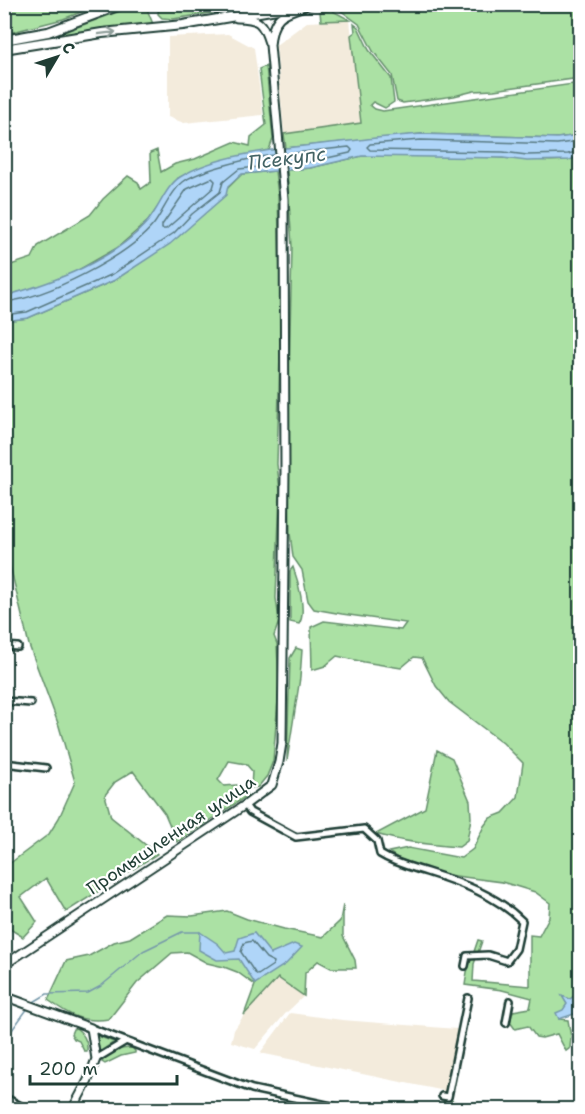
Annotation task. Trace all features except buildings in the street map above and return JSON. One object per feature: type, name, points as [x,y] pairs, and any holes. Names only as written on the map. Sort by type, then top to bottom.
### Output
[{"type":"highway","points":[[4,40],[48,32],[123,4]]},
{"type":"highway","points":[[4,49],[102,33],[183,25],[306,4]]},
{"type":"main road","points":[[270,45],[273,24],[279,16],[311,4]]},
{"type":"main road","points":[[222,18],[257,20],[263,27],[270,45]]},
{"type":"main road","name":"Промышленная улица","points":[[4,964],[272,785],[279,762],[282,743],[284,651],[284,199],[270,45]]},
{"type":"main road","points":[[4,996],[90,1028],[96,1059],[72,1110]]},
{"type":"street","points":[[4,646],[18,647]]},
{"type":"street","points":[[4,701],[31,703]]},
{"type":"street","points":[[4,763],[46,768]]},
{"type":"street","points":[[244,805],[250,812],[296,837],[364,829],[377,841],[380,854],[483,893],[510,909],[522,921],[516,949],[507,961],[488,955],[467,956],[465,966]]},
{"type":"street","points":[[442,1096],[448,1097],[468,998]]},
{"type":"street","points":[[506,1023],[510,1001]]},
{"type":"street","points":[[90,1028],[252,1089],[350,1110]]},
{"type":"street","points":[[96,1059],[126,1041]]},
{"type":"street","points":[[4,1097],[28,1110]]},
{"type":"street","points":[[9,1110],[13,1102]]},
{"type":"shaded area","points":[[350,20],[361,123],[284,134],[276,45],[307,22]]},
{"type":"shaded area","points":[[228,34],[254,48],[263,115],[184,123],[168,117],[168,37]]},
{"type":"shaded area","points":[[278,978],[304,996],[255,1049],[231,1042],[234,1030],[244,1015]]},
{"type":"shaded area","points":[[290,1013],[342,1020],[457,1029],[445,1091],[260,1053]]},
{"type":"green space","points":[[159,4],[261,5],[173,19],[162,18],[158,14]]},
{"type":"green space","points":[[4,5],[99,5],[63,19],[5,34]]},
{"type":"green space","points":[[136,5],[148,5],[147,9],[153,24],[56,35]]},
{"type":"green space","points":[[390,5],[580,5],[580,78],[474,91],[403,103],[397,101],[392,75],[373,51],[359,24],[340,10]]},
{"type":"green space","points":[[331,10],[350,20],[321,21],[320,12]]},
{"type":"green space","points":[[354,24],[358,27],[369,50],[391,78],[394,102],[385,108],[373,102],[370,105],[375,109],[383,111],[580,83],[580,135],[557,138],[421,134],[286,148],[284,134],[361,123],[351,35],[355,32]]},
{"type":"green space","points":[[266,66],[273,139],[269,150],[205,166],[178,178],[148,221],[117,248],[75,272],[38,287],[5,296],[5,263],[11,265],[32,258],[38,246],[90,215],[103,199],[128,176],[138,182],[141,189],[151,182],[150,153],[157,150],[161,172],[175,164],[195,159],[234,142],[250,146],[251,137],[266,125],[259,69]]},
{"type":"green space","points":[[362,156],[551,161],[580,157],[580,999],[578,993],[570,999],[563,997],[567,1004],[559,1019],[568,1020],[571,1037],[570,1048],[566,1051],[557,1034],[542,1038],[536,1037],[528,1026],[515,1029],[510,1022],[513,1011],[530,1008],[532,998],[502,990],[465,985],[478,940],[482,941],[474,964],[473,981],[530,986],[530,935],[539,936],[549,917],[550,903],[535,892],[502,882],[448,875],[399,859],[389,852],[408,848],[461,858],[473,849],[490,818],[503,813],[518,797],[523,763],[503,743],[449,702],[436,686],[422,658],[414,657],[401,668],[337,656],[325,666],[312,670],[311,627],[324,621],[401,630],[406,623],[314,609],[308,601],[302,570],[293,557],[290,533],[288,419],[292,247],[287,170],[310,168]]},
{"type":"green space","points":[[275,171],[278,195],[281,315],[277,464],[280,491],[276,598],[279,621],[274,636],[277,644],[279,688],[273,761],[267,776],[258,787],[251,788],[252,771],[246,764],[229,761],[218,780],[224,786],[237,785],[245,791],[247,796],[177,842],[165,814],[133,771],[115,782],[105,795],[111,817],[157,854],[66,912],[46,878],[21,897],[37,922],[23,937],[5,926],[5,867],[49,834],[75,782],[59,726],[29,645],[5,545],[4,321],[28,318],[115,280],[178,237],[242,174]]},
{"type":"green space","points":[[293,567],[302,605],[299,624],[290,622],[290,571]]},
{"type":"green space","points":[[296,648],[302,650],[300,678],[287,761],[290,658]]},
{"type":"green space","points":[[437,750],[452,758],[470,801],[471,818],[467,841],[459,847],[406,841],[376,834],[425,808]]},
{"type":"green space","points":[[343,905],[343,936],[355,960],[356,968],[331,968],[318,961],[305,973],[304,996],[278,978],[244,1015],[255,985],[237,972],[207,963],[187,952],[172,953],[137,983],[109,1019],[91,1020],[76,1017],[48,1000],[66,961],[89,956],[114,942],[130,938],[167,915],[192,916],[227,911],[247,919],[323,937],[340,921]]},
{"type":"green space","points":[[76,1028],[85,1038],[87,1051],[84,1051],[79,1041],[71,1034]]},
{"type":"green space","points":[[95,1035],[114,1042],[99,1052]]},
{"type":"green space","points":[[132,1048],[135,1053],[121,1056],[105,1064],[102,1062],[115,1051]]},
{"type":"green space","points":[[444,1099],[488,1109],[442,1109]]},
{"type":"water","name":"Псекупс","points":[[421,134],[557,138],[580,135],[580,157],[569,160],[527,161],[503,158],[362,156],[310,168],[242,174],[228,186],[226,195],[170,244],[115,280],[28,318],[5,321],[5,296],[63,277],[118,248],[148,221],[175,181],[195,169],[213,162],[253,153]]},
{"type":"water","points":[[200,932],[218,944],[226,953],[235,951],[239,938],[254,933],[271,954],[294,944],[302,947],[286,964],[255,984],[239,959],[217,960],[199,950]]},
{"type":"water","points":[[579,993],[580,1015],[574,1014],[559,1019],[556,1013],[563,1010],[567,1004],[562,996],[570,999]]},
{"type":"waterway","points":[[32,1003],[47,994],[88,993],[101,986],[143,951],[182,932],[200,932]]},
{"type":"waterway","points":[[4,1031],[12,1030],[28,1008]]}]
